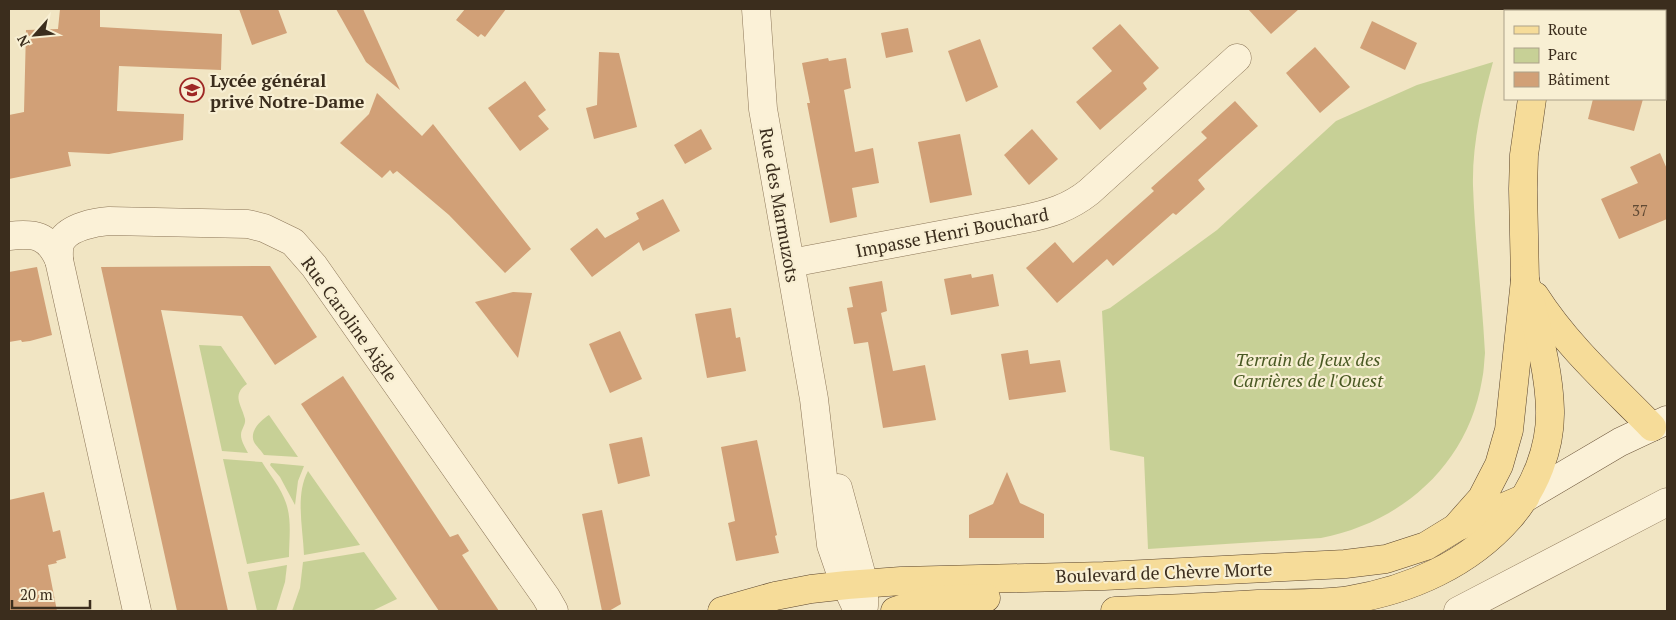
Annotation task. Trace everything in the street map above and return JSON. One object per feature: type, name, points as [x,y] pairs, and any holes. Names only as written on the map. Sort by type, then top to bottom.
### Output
[{"type":"main road","points":[[1457,527],[1482,498],[1499,465],[1509,430],[1525,280],[1523,189],[1526,137],[1532,100]]},
{"type":"main road","points":[[1525,280],[1551,321],[1576,350],[1660,423]]},
{"type":"main road","name":"Boulevard de Chèvre Morte","points":[[1115,611],[1348,600],[1392,590],[1430,577],[1453,564],[1497,532],[1525,498],[1537,474],[1546,447],[1550,411],[1546,368],[1525,280]]},
{"type":"main road","points":[[1457,527],[1525,498]]},
{"type":"main road","name":"Boulevard de Chèvre Morte","points":[[795,611],[856,597],[901,581],[1104,576],[1345,564],[1378,560],[1426,546],[1457,527]]},
{"type":"main road","points":[[894,611],[928,600],[1056,594],[1104,576]]},
{"type":"main road","name":"Boulevard de Chèvre Morte","points":[[722,611],[811,588],[856,597]]},
{"type":"street","name":"Rue des Marmuzots","points":[[756,9],[763,109],[814,400],[856,597]]},
{"type":"street","name":"Impasse Henri Bouchard","points":[[791,262],[1058,211],[1075,203],[1089,192],[1237,58]]},
{"type":"street","name":"Rue Caroline Aigle","points":[[137,611],[60,260],[60,244],[66,236],[87,226],[109,221],[248,224],[264,228],[293,242],[314,266],[541,589],[554,611]]},
{"type":"street","name":"Rue Caroline Aigle","points":[[9,236],[32,236],[47,241],[52,245],[60,260]]},
{"type":"street","points":[[1525,498],[1620,442],[1660,423]]},
{"type":"street","points":[[1458,611],[1667,502]]},
{"type":"green space","name":"Terrain de Jeux des Carrières de l'Ouest","points":[[1493,62],[1478,123],[1473,170],[1475,227],[1485,353],[1484,370],[1474,410],[1462,438],[1447,463],[1427,484],[1404,503],[1379,518],[1351,530],[1321,538],[1148,549],[1144,457],[1110,450],[1102,311],[1110,308],[1217,230],[1336,121],[1417,85]]},
{"type":"green space","points":[[199,345],[221,346],[247,384],[240,392],[239,400],[245,419],[241,437],[248,453],[222,451]]},
{"type":"green space","points":[[269,415],[298,457],[264,455],[255,444],[253,438],[254,430]]},
{"type":"green space","points":[[223,459],[262,462],[281,492],[288,510],[290,523],[289,557],[247,564]]},
{"type":"green space","points":[[271,463],[304,466],[298,481],[295,505],[280,477],[270,465]]},
{"type":"green space","points":[[308,471],[360,545],[304,555],[301,501],[304,480]]},
{"type":"green space","points":[[364,552],[397,599],[372,611],[292,611],[300,588],[303,562]]},
{"type":"green space","points":[[287,565],[285,582],[276,611],[257,611],[248,572]]},
{"type":"building","points":[[60,9],[100,9],[100,27],[222,34],[221,70],[119,66],[117,111],[184,114],[183,140],[109,154],[68,152],[71,166],[9,179],[9,115],[24,112],[26,30],[58,29]]},
{"type":"building","points":[[239,9],[278,9],[287,33],[252,45]]},
{"type":"building","points":[[336,9],[363,9],[400,90],[366,62]]},
{"type":"building","points":[[465,9],[506,9],[485,37],[481,34],[478,37],[456,20]]},
{"type":"building","points":[[1248,9],[1299,9],[1271,34]]},
{"type":"building","points":[[1372,21],[1417,43],[1405,70],[1360,48]]},
{"type":"building","points":[[1120,24],[1159,68],[1143,83],[1147,89],[1100,130],[1076,102],[1112,71],[1092,48]]},
{"type":"building","points":[[908,28],[913,52],[886,58],[881,33]]},
{"type":"building","points":[[980,39],[998,87],[966,102],[948,51]]},
{"type":"building","points":[[1315,47],[1350,87],[1320,113],[1286,73]]},
{"type":"building","points":[[599,52],[619,53],[637,127],[594,139],[586,108],[597,105]]},
{"type":"building","points":[[828,58],[829,61],[846,58],[851,88],[844,90],[855,152],[873,148],[879,183],[852,188],[857,217],[830,223],[807,103],[810,103],[802,63]]},
{"type":"building","points":[[525,81],[546,110],[538,116],[549,129],[520,151],[488,108]]},
{"type":"building","points":[[377,93],[422,136],[433,124],[531,249],[505,273],[449,215],[397,171],[393,174],[390,170],[382,178],[340,143],[369,114]]},
{"type":"building","points":[[1593,100],[1643,100],[1634,131],[1588,119]]},
{"type":"building","points":[[1235,101],[1258,126],[1198,180],[1205,189],[1176,215],[1173,213],[1113,266],[1107,259],[1057,303],[1026,268],[1055,242],[1073,263],[1154,191],[1151,188],[1207,138],[1201,132]]},
{"type":"building","points":[[701,129],[712,149],[685,164],[674,145]]},
{"type":"building","points":[[1032,129],[1058,159],[1029,185],[1004,155]]},
{"type":"building","points":[[960,134],[972,195],[930,203],[918,142]]},
{"type":"building","points":[[1660,153],[1667,169],[1667,219],[1619,239],[1601,199],[1638,183],[1630,167]]},
{"type":"building","points":[[663,199],[680,231],[643,251],[639,242],[592,277],[570,249],[597,228],[605,238],[639,219],[636,213]]},
{"type":"building","points":[[270,266],[317,337],[275,365],[242,316],[161,310],[228,611],[177,611],[101,267]]},
{"type":"building","points":[[37,267],[52,335],[30,341],[9,342],[9,272]]},
{"type":"building","points":[[971,274],[972,278],[993,274],[999,306],[951,315],[944,279]]},
{"type":"building","points":[[882,281],[887,311],[881,313],[893,371],[925,365],[936,420],[883,428],[868,342],[854,344],[847,308],[853,307],[849,287]]},
{"type":"building","points":[[513,292],[532,293],[518,358],[475,302]]},
{"type":"building","points":[[731,308],[736,338],[740,337],[746,371],[707,378],[695,314]]},
{"type":"building","points":[[620,331],[642,379],[610,393],[589,344]]},
{"type":"building","points":[[1028,350],[1030,364],[1060,360],[1066,392],[1009,400],[1001,354]]},
{"type":"building","points":[[343,376],[450,537],[458,534],[469,551],[462,555],[499,611],[439,611],[301,404]]},
{"type":"building","points":[[642,437],[650,476],[618,484],[609,444]]},
{"type":"building","points":[[757,440],[779,553],[736,561],[728,523],[735,521],[721,447]]},
{"type":"building","points":[[1007,472],[1020,503],[1044,514],[1044,538],[969,538],[969,515],[993,504]]},
{"type":"building","points":[[44,492],[53,532],[60,530],[66,558],[48,565],[57,611],[9,611],[9,500]]},
{"type":"building","points":[[602,510],[621,604],[609,611],[602,611],[582,514]]},
{"type":"place","name":"Lycée général privé Notre-Dame","points":[[192,90]]}]
